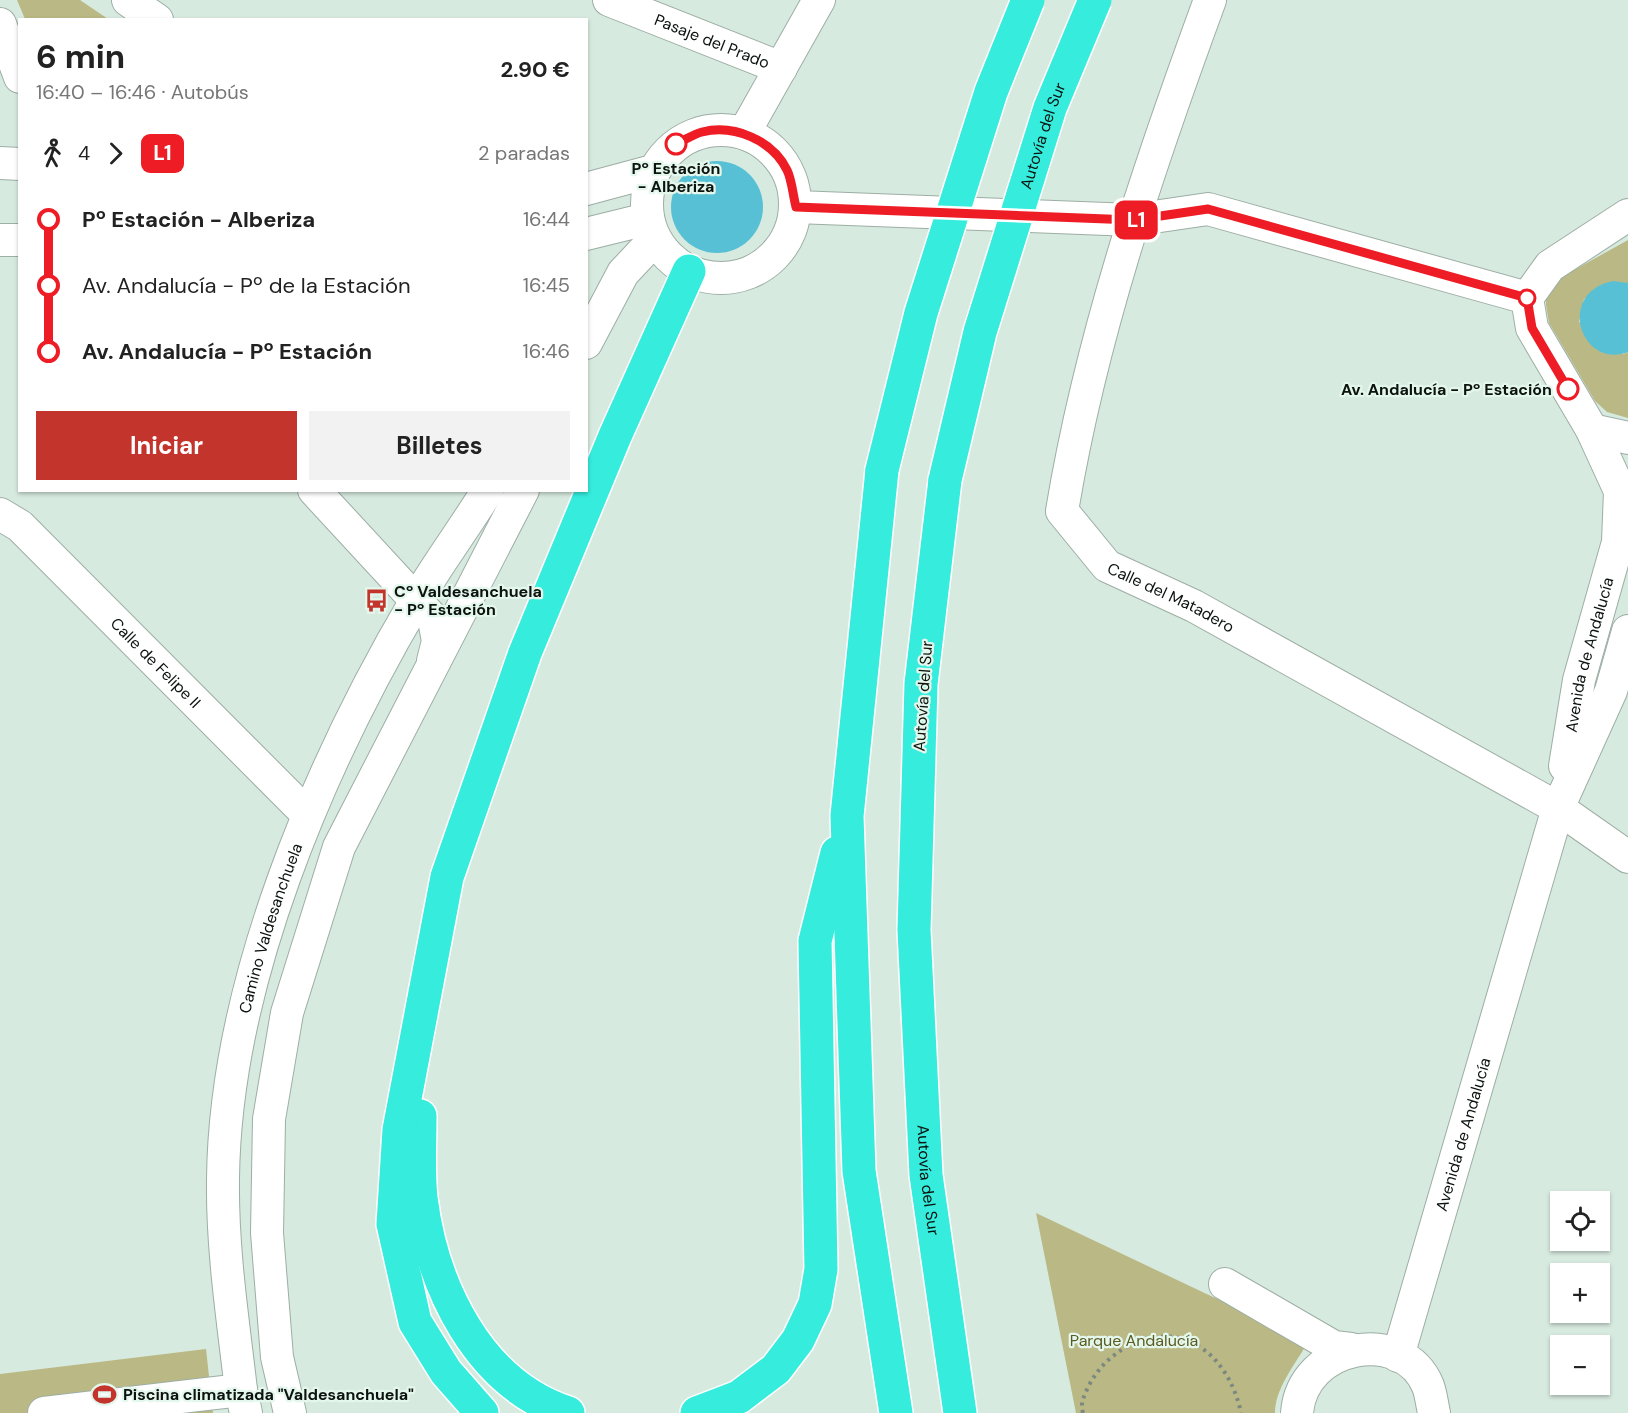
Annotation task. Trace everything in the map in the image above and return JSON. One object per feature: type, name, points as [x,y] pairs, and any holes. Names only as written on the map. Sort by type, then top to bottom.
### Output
[{"type":"highway","points":[[896,1413],[859,1172],[847,816],[882,470],[921,313],[991,92],[1028,0]]},
{"type":"highway","name":"Autovía del Sur","points":[[960,1413],[926,1175],[914,930],[921,684],[945,480],[980,332],[1050,108],[1095,0]]},
{"type":"highway","points":[[482,1413],[446,1372],[415,1322],[393,1224],[399,1130],[447,877],[525,653],[615,436],[689,271]]},
{"type":"highway","points":[[697,1413],[739,1397],[776,1369],[798,1340],[815,1304],[821,1269],[821,1164],[815,941],[847,816]]},
{"type":"highway","points":[[419,1033],[421,1197],[430,1250],[455,1312],[477,1347],[504,1375],[550,1407],[568,1413]]},
{"type":"street","points":[[128,0],[154,18]]},
{"type":"street","name":"Pasaje del Prado","points":[[609,0],[647,7],[781,68]]},
{"type":"street","points":[[744,133],[819,0]]},
{"type":"street","name":"Calle del Matadero","points":[[1210,0],[1133,220],[1074,440],[1062,511],[1107,566],[1194,606],[1558,808],[1628,857]]},
{"type":"street","points":[[0,24],[18,72]]},
{"type":"street","points":[[728,130],[744,133],[767,146],[787,170],[796,207],[786,243],[773,258],[752,273],[731,279],[689,271],[669,257],[651,229],[646,196],[653,171],[676,144],[702,132],[728,130]]},
{"type":"street","points":[[0,163],[18,164]]},
{"type":"street","points":[[588,188],[653,171]]},
{"type":"street","points":[[796,207],[1133,220],[1208,209],[1527,298],[1550,266],[1628,215]]},
{"type":"street","points":[[588,234],[651,229]]},
{"type":"street","points":[[588,339],[623,273],[651,229]]},
{"type":"street","points":[[0,240],[18,240]]},
{"type":"street","name":"Avenida de Andalucía","points":[[1398,1356],[1558,808],[1579,681],[1618,542],[1620,491],[1592,430],[1532,328],[1527,298]]},
{"type":"street","points":[[1592,430],[1628,438]]},
{"type":"street","points":[[316,492],[434,620],[438,641],[431,671]]},
{"type":"street","name":"Camino Valdesanchuela","points":[[244,1402],[224,1236],[223,1178],[228,1108],[248,1002],[261,948],[308,815],[356,715],[417,599],[487,492]]},
{"type":"street","points":[[290,1413],[277,1357],[267,1233],[269,1119],[287,1013],[339,847],[522,492]]},
{"type":"street","name":"Calle de Felipe II","points":[[0,514],[20,526],[308,815]]},
{"type":"street","name":"Avenida de Andalucía","points":[[1558,808],[1611,691],[1628,631]]},
{"type":"street","points":[[1225,1284],[1334,1347],[1375,1348],[1398,1356],[1410,1365],[1427,1385],[1434,1413]]},
{"type":"street","points":[[1296,1413],[1303,1387],[1320,1364],[1351,1349]]},
{"type":"street","points":[[44,1413],[244,1402]]},
{"type":"path","points":[[1083,1413],[1081,1404],[1094,1376],[1114,1354],[1141,1340],[1167,1336],[1196,1344],[1216,1359],[1231,1379],[1241,1413]]},
{"type":"green space","points":[[17,0],[80,0],[107,18],[25,18]]},
{"type":"green space","points":[[1628,240],[1628,283],[1584,299],[1579,322],[1623,354],[1628,352],[1628,418],[1607,412],[1595,401],[1549,323],[1546,297],[1556,280]]},
{"type":"green space","name":"Parque Andalucía","points":[[1036,1213],[1253,1316],[1305,1347],[1281,1387],[1275,1413],[1076,1413]]},
{"type":"green space","name":"Piscina climatizada \"Valdesanchuela\"","points":[[206,1349],[213,1413],[0,1413],[0,1374]]},
{"type":"water","points":[[717,161],[735,164],[750,174],[760,189],[763,207],[760,225],[750,240],[735,250],[717,253],[699,250],[684,240],[674,225],[671,207],[674,189],[684,174],[699,164]]},
{"type":"water","points":[[1613,281],[1628,283],[1628,352],[1611,355],[1598,350],[1587,341],[1581,328],[1580,313],[1584,300],[1595,288]]},
{"type":"bus line","name":"L1","points":[[676,144],[702,132],[728,130],[744,133],[767,146],[787,170],[796,207],[1133,220],[1208,209],[1527,298],[1532,328],[1568,389]]},
{"type":"place","name":"Pº Estación - Alberiza","points":[[676,144]]},
{"type":"place","name":"Av. Andalucía - Pº Estación","points":[[1568,389]]},
{"type":"place","name":"Cº Valdesanchuela - Pº Estación","points":[[376,600]]},
{"type":"place","name":"Piscina climatizada \"Valdesanchuela\"","points":[[105,1394]]}]
